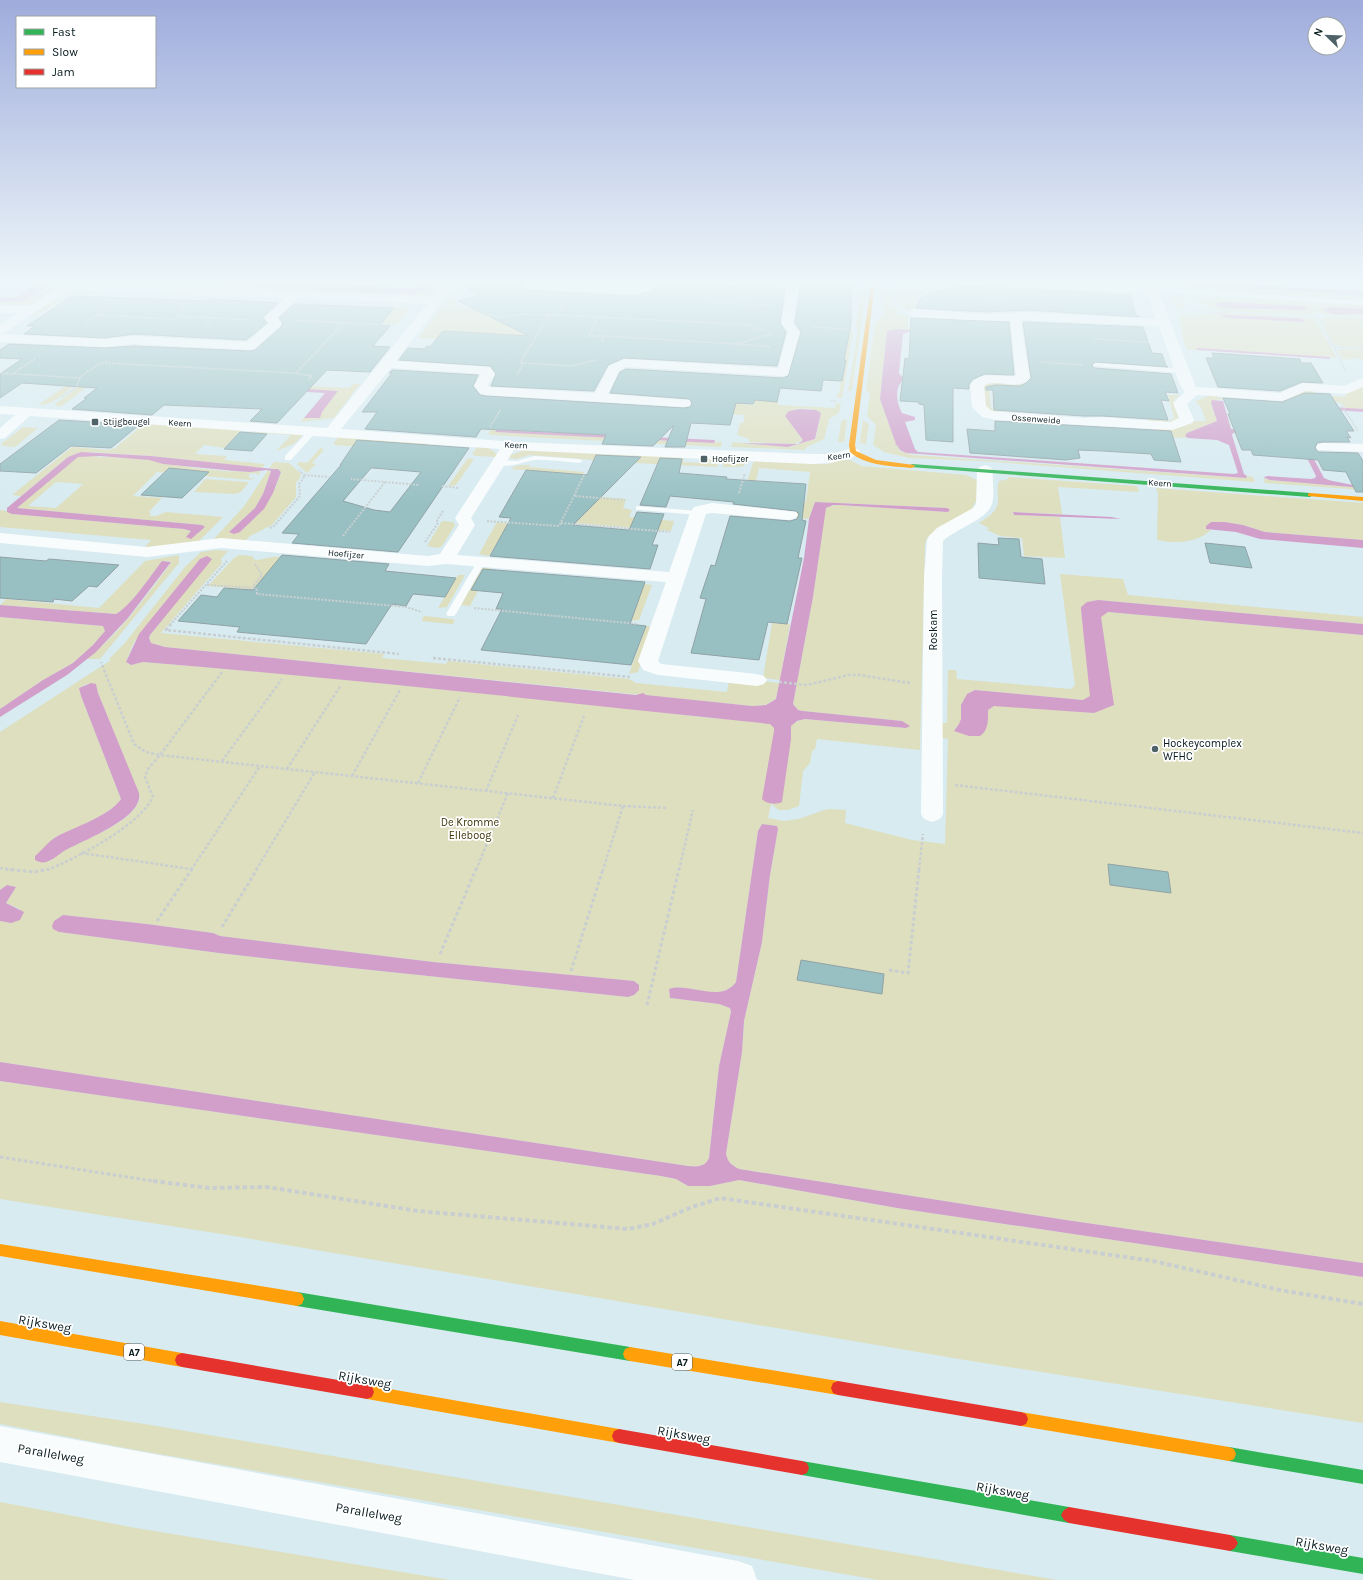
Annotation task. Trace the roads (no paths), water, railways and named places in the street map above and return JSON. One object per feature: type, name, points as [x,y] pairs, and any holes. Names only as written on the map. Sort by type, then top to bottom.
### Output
[{"type":"main road","points":[[853,452],[852,445],[864,357]]},
{"type":"main road","name":"Keern","points":[[853,452],[864,459],[884,464],[985,470],[1363,499]]},
{"type":"main road","name":"A7","points":[[0,1250],[1066,1426],[1363,1477]]},
{"type":"main road","name":"Rijksweg","points":[[0,1328],[1363,1566]]},
{"type":"street","points":[[331,433],[393,357]]},
{"type":"street","points":[[600,397],[614,369],[624,364],[783,372],[787,357]]},
{"type":"street","name":"Ossenweide","points":[[1020,357],[1023,378],[1019,380],[984,380],[977,385],[979,407],[982,410],[996,416],[1172,426],[1187,420],[1180,403],[1194,391]]},
{"type":"street","points":[[1177,357],[1187,385],[1194,391],[1282,397],[1303,387],[1346,390],[1358,384]]},
{"type":"street","points":[[387,364],[485,370],[488,374],[481,386],[483,389],[491,391],[684,403]]},
{"type":"street","name":"Keern","points":[[0,410],[510,445],[812,459],[832,458],[853,452]]},
{"type":"street","points":[[0,434],[27,412]]},
{"type":"street","points":[[446,559],[467,525],[463,518],[510,445]]},
{"type":"street","points":[[1323,447],[1363,448]]},
{"type":"street","name":"Roskam","points":[[932,814],[935,540],[943,532],[979,511],[982,507],[984,504],[985,470]]},
{"type":"street","points":[[764,680],[658,669],[650,666],[648,661],[700,510],[712,508],[790,514]]},
{"type":"street","name":"Hoefijzer","points":[[0,538],[146,552],[221,543],[428,561],[446,559],[676,578]]},
{"type":"street","name":"Parallelweg","points":[[0,1444],[738,1580]]},
{"type":"lane","points":[[1096,365],[1182,371]]},
{"type":"lane","points":[[288,458],[312,432]]},
{"type":"lane","points":[[499,462],[517,463],[534,458],[579,462]]},
{"type":"lane","points":[[639,508],[698,513]]},
{"type":"lane","points":[[453,610],[481,562]]},
{"type":"place","name":"Stijgbeugel","points":[[95,422]]},
{"type":"place","name":"Hoefijzer","points":[[704,459]]},
{"type":"place","name":"Hockeycomplex WFHC","points":[[1155,749]]},
{"type":"park label","name":"De Kromme Elleboog","points":[[470,828]]}]
